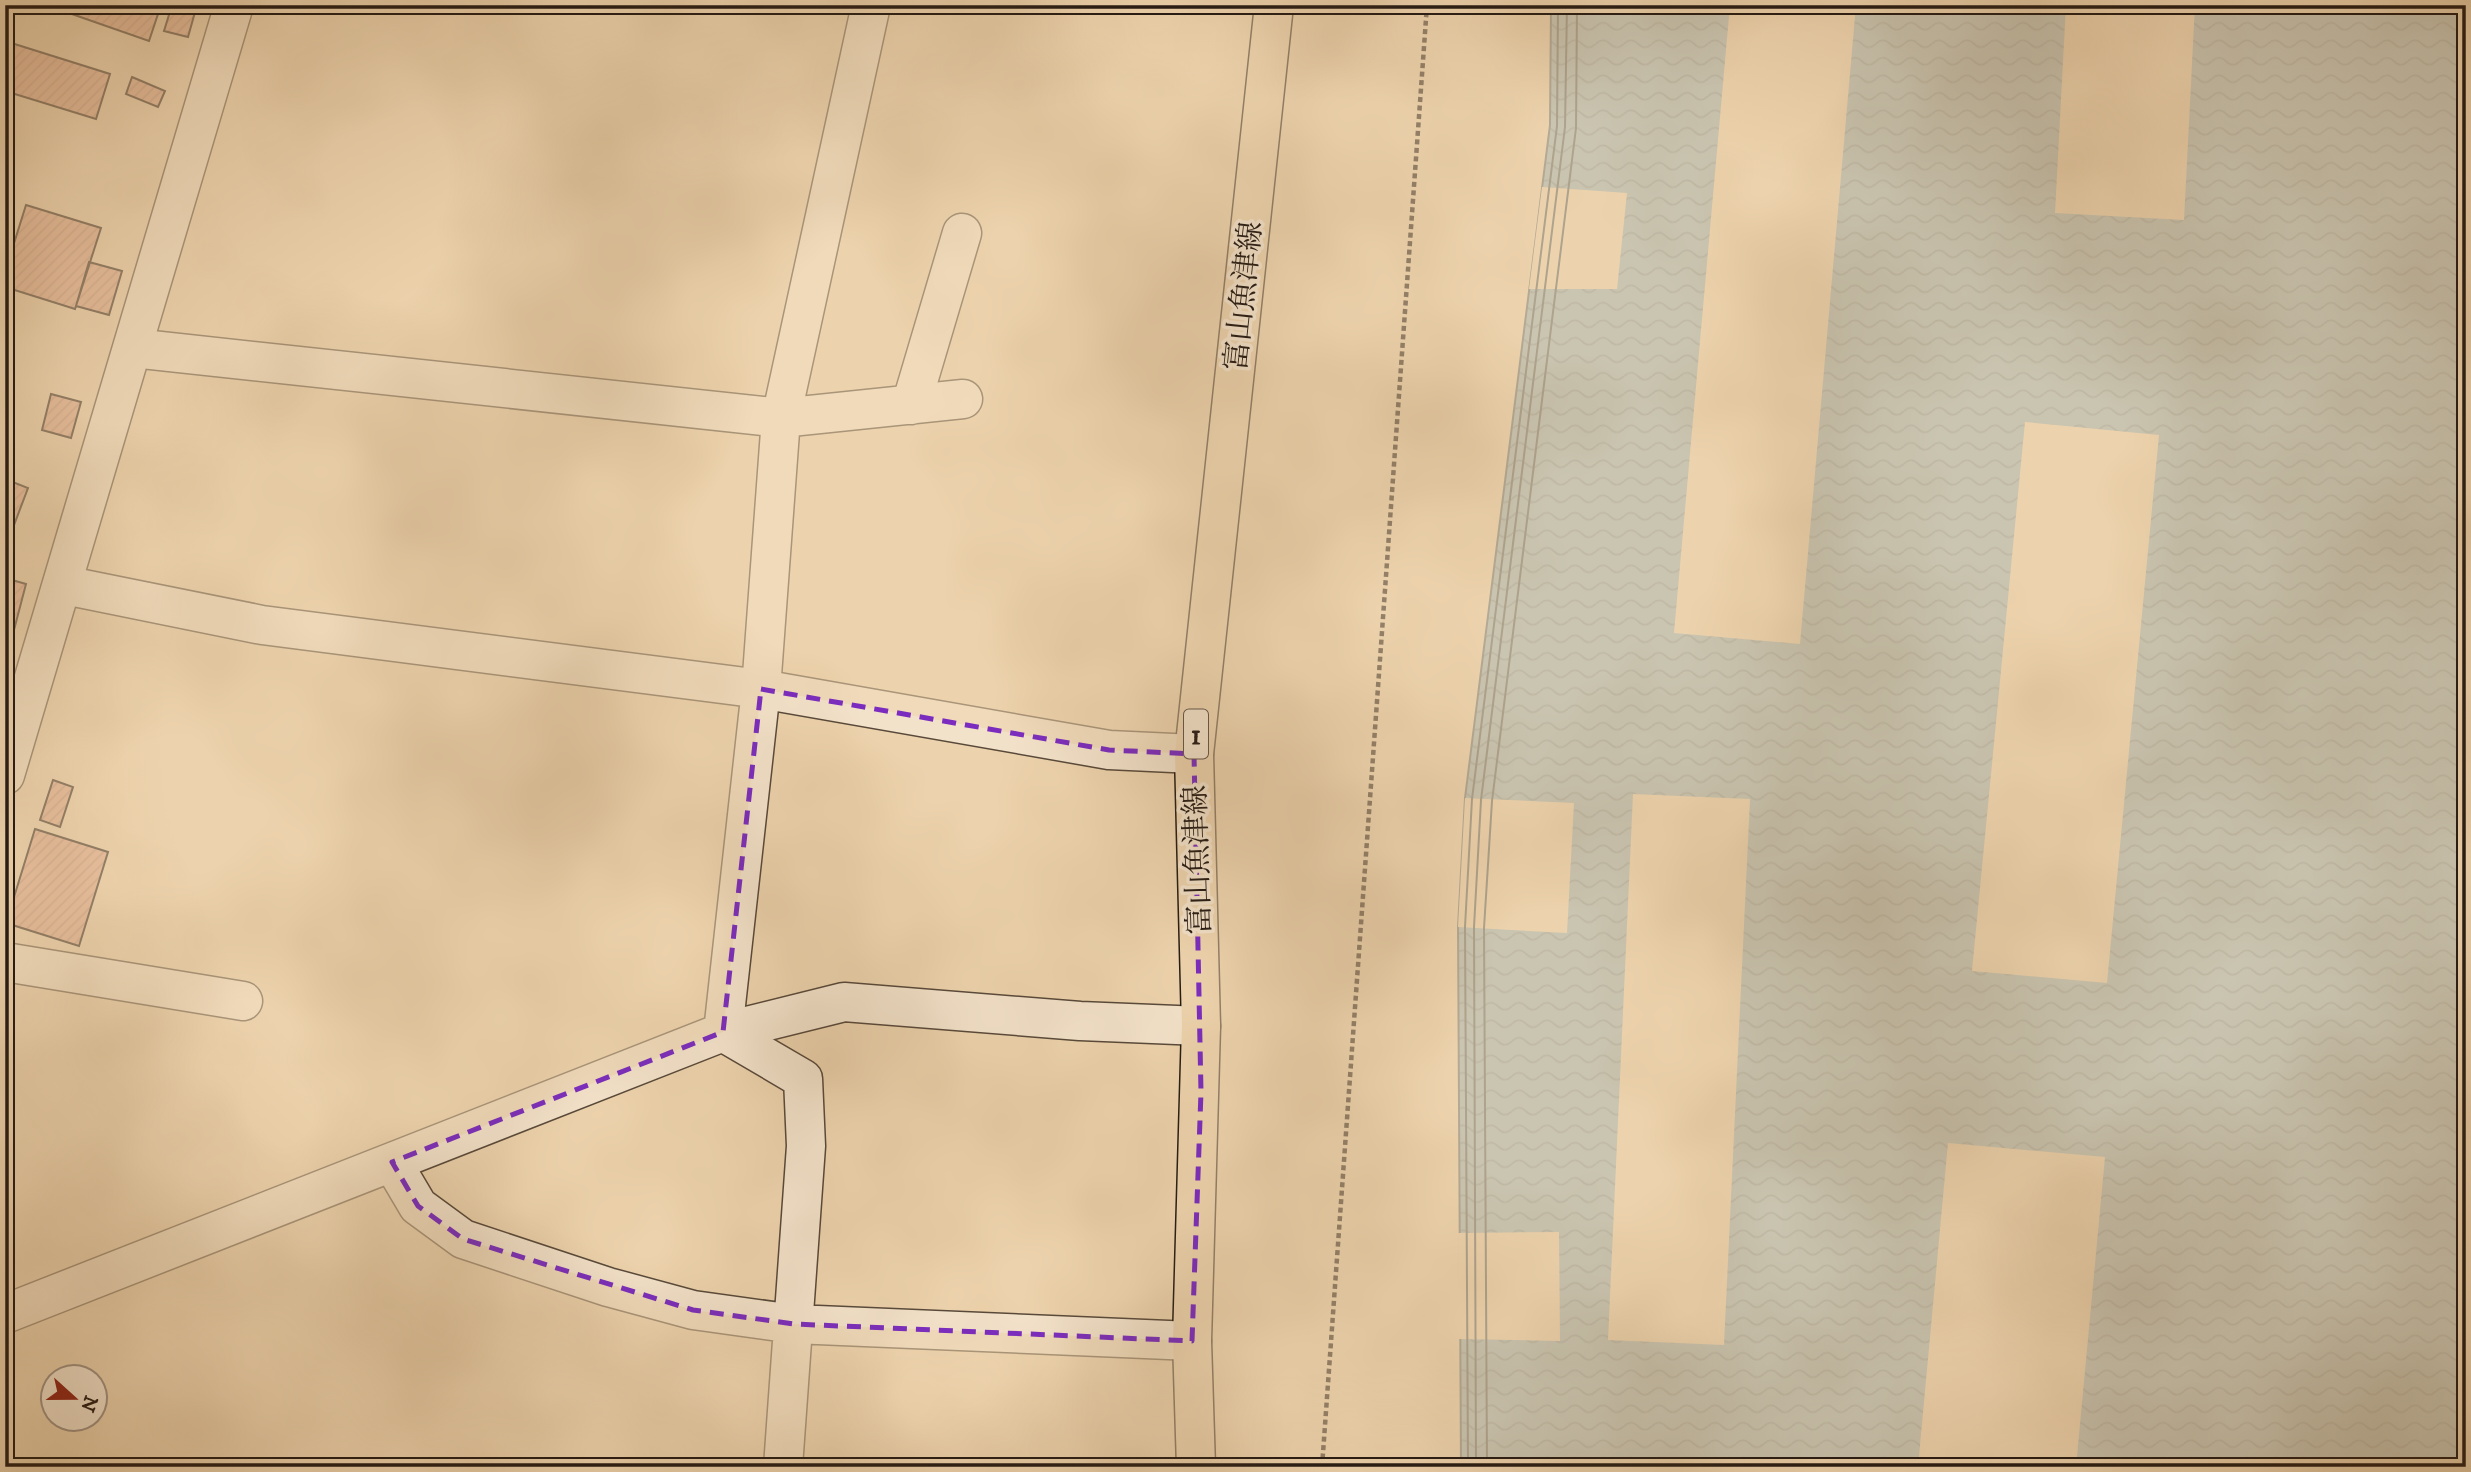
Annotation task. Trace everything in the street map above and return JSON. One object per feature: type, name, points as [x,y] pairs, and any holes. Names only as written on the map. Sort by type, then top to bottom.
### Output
[{"type":"main road","name":"富山魚津線","points":[[1196,1467],[1192,1341],[1201,1026],[1194,754],[1274,5]]},
{"type":"street","points":[[5,775],[64,585],[233,5]]},
{"type":"street","points":[[723,1032],[761,689],[781,418],[871,5]]},
{"type":"street","points":[[911,405],[962,233]]},
{"type":"street","points":[[133,348],[781,418],[963,399]]},
{"type":"street","points":[[64,585],[262,625],[761,689],[1109,750],[1194,754]]},
{"type":"street","points":[[5,962],[243,1002]]},
{"type":"street","points":[[5,1314],[723,1032],[844,1002],[1080,1021],[1201,1026]]},
{"type":"street","points":[[723,1032],[803,1079],[806,1146],[783,1467]]},
{"type":"street","points":[[391,1162],[418,1206],[463,1239],[608,1287],[693,1310],[794,1324],[1192,1341]]},
{"type":"path","points":[[1322,1467],[1427,5]]},
{"type":"highlighted area","points":[[761,689],[1109,750],[1194,754],[1201,1092],[1192,1341],[794,1324],[693,1310],[463,1239],[418,1206],[392,1162],[723,1032]]},
{"type":"water","points":[[1551,5],[2466,5],[2466,1467],[1461,1467],[1458,927],[1465,798],[1550,125]]},
{"type":"pier","points":[[1730,5],[1856,5],[1800,644],[1674,633]]},
{"type":"pier","points":[[2066,5],[2195,5],[2184,220],[2055,213]]},
{"type":"pier","points":[[1542,187],[1627,193],[1617,289],[1529,289]]},
{"type":"pier","points":[[2025,422],[2159,435],[2107,983],[1972,971]]},
{"type":"pier","points":[[1633,794],[1750,799],[1724,1345],[1608,1340]]},
{"type":"pier","points":[[1465,798],[1574,803],[1567,933],[1458,927]]},
{"type":"pier","points":[[1948,1143],[2105,1157],[2076,1467],[1918,1467]]},
{"type":"pier","points":[[1559,1232],[1560,1341],[1459,1339],[1458,1233]]},
{"type":"building","points":[[46,5],[161,5],[149,41]]},
{"type":"building","points":[[172,5],[197,5],[188,37],[164,31]]},
{"type":"building","points":[[5,41],[110,74],[96,119],[5,91]]},
{"type":"building","points":[[132,77],[165,91],[158,107],[126,94]]},
{"type":"building","points":[[26,205],[101,228],[75,309],[5,287],[5,272]]},
{"type":"building","points":[[89,262],[122,271],[109,315],[76,306]]},
{"type":"building","points":[[51,394],[81,402],[71,438],[42,430]]},
{"type":"building","points":[[5,479],[28,488],[5,549]]},
{"type":"building","points":[[5,578],[26,584],[8,653],[5,653]]},
{"type":"building","points":[[53,780],[73,787],[60,827],[40,820]]},
{"type":"building","points":[[35,829],[108,852],[79,946],[6,923]]}]
